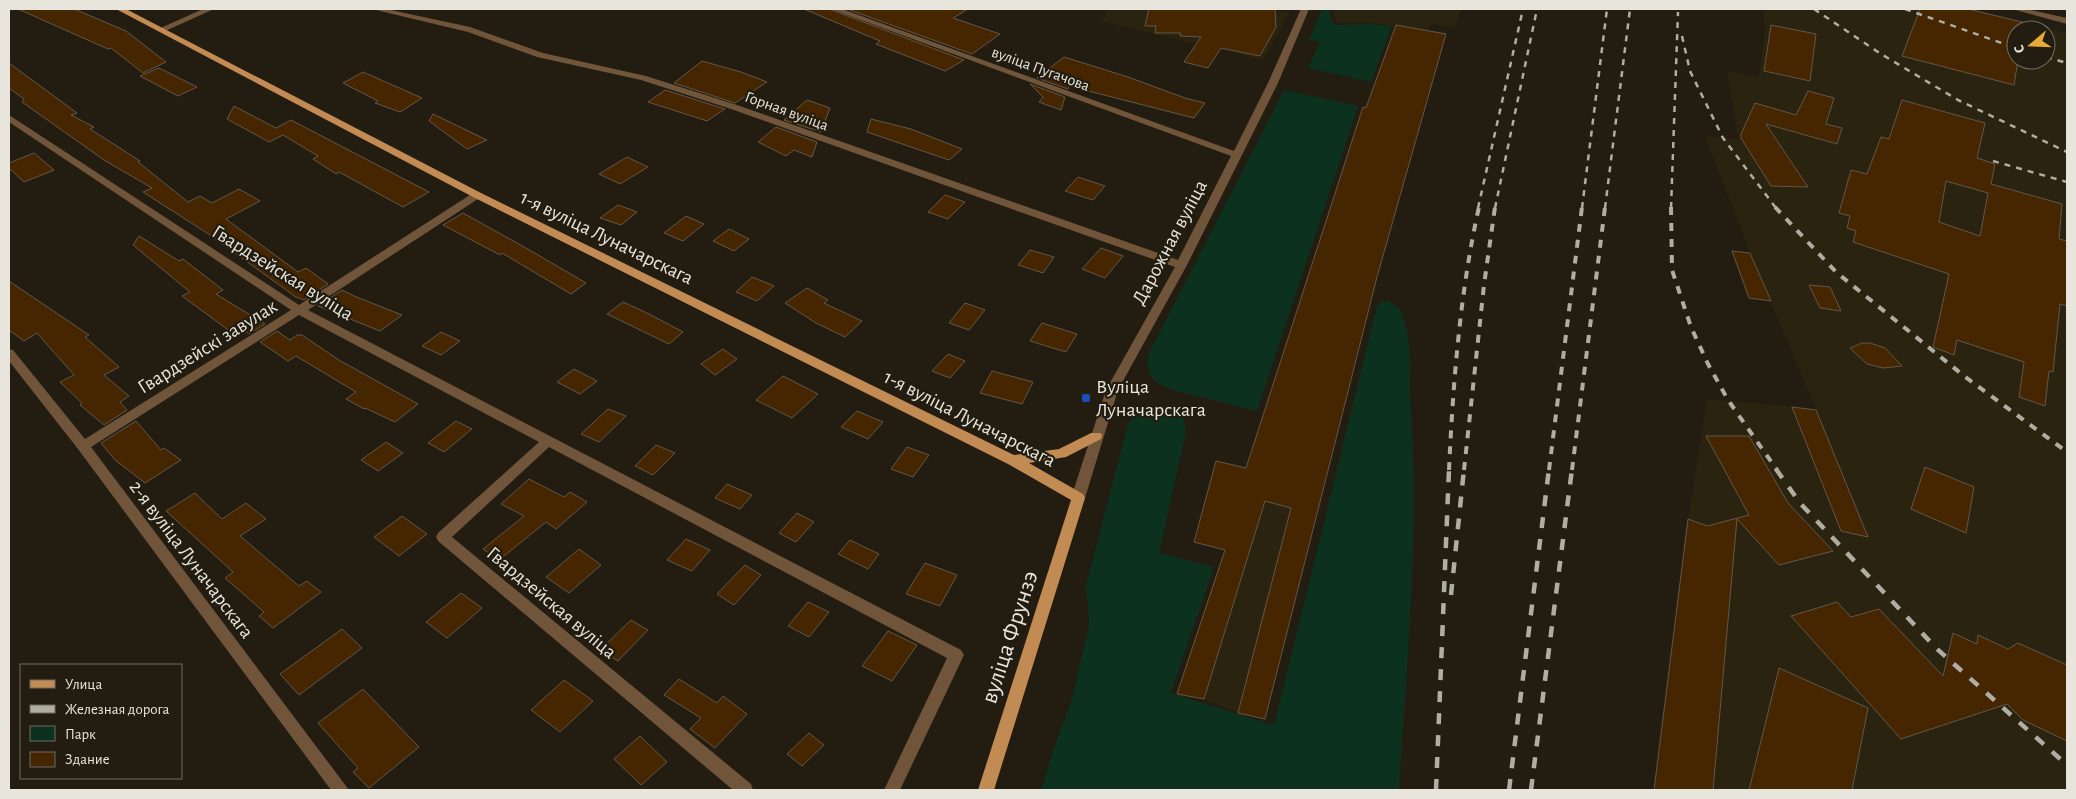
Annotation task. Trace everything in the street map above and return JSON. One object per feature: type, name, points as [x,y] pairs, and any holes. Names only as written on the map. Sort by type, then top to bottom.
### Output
[{"type":"main road","name":"1-я вуліца Луначарскага","points":[[120,9],[477,194],[1014,460],[1078,498]]},
{"type":"main road","points":[[1014,460],[1061,454],[1096,436]]},
{"type":"main road","name":"вуліца Фрунзэ","points":[[986,790],[1078,498]]},
{"type":"street","points":[[160,30],[210,9]]},
{"type":"street","name":"Горная вуліца","points":[[376,9],[470,30],[540,55],[643,78],[734,107],[1180,265]]},
{"type":"street","name":"вуліца Пугачова","points":[[835,9],[1237,155]]},
{"type":"street","name":"Дарожная вуліца","points":[[1078,498],[1112,390],[1237,155],[1273,83],[1305,9]]},
{"type":"street","points":[[2016,9],[2067,21]]},
{"type":"street","name":"Гвардзейская вуліца","points":[[9,118],[299,310],[956,655],[892,790]]},
{"type":"street","name":"Гвардзейскі завулак","points":[[83,446],[299,310],[477,194]]},
{"type":"street","name":"2-я вуліца Луначарскага","points":[[9,353],[83,446],[341,790]]},
{"type":"street","name":"Гвардзейская вуліца","points":[[548,441],[442,537],[745,790]]},
{"type":"shaded area","points":[[1108,9],[1239,9],[1290,12],[1263,60],[1100,21],[1106,15]]},
{"type":"shaded area","points":[[1332,9],[1462,9],[1454,28],[1431,23],[1429,31],[1446,34],[1377,277],[1265,719],[1238,713],[1204,699],[1177,694],[1225,550],[1246,468],[1363,107],[1368,100],[1395,26],[1367,23],[1337,23]]},
{"type":"shaded area","points":[[1764,9],[1968,9],[2013,20],[2006,20],[2006,70],[2056,70],[2056,30],[2067,33],[2067,790],[1654,790],[1688,519],[1707,399],[1816,409],[1750,253],[1705,136],[1738,139],[1727,71],[1759,77],[1766,26],[1763,25]]},
{"type":"green space","points":[[1322,9],[1328,9],[1334,25],[1366,24],[1392,26],[1371,82],[1308,68],[1320,42],[1309,40]]},
{"type":"green space","points":[[1284,90],[1358,106],[1257,411],[1173,390],[1160,384],[1150,374],[1148,355]]},
{"type":"green space","points":[[1388,301],[1402,313],[1407,330],[1413,458],[1413,553],[1399,790],[1041,790],[1071,702],[1089,626],[1086,585],[1128,424],[1139,412],[1151,406],[1171,407],[1179,410],[1184,419],[1186,433],[1159,553],[1214,567],[1171,693],[1274,725],[1377,306],[1381,302]]},
{"type":"building","points":[[18,9],[74,9],[126,31],[166,62],[143,73],[111,48],[108,49]]},
{"type":"building","points":[[804,9],[829,9],[964,60],[945,71],[876,44],[880,41]]},
{"type":"building","points":[[847,9],[968,9],[953,18],[1000,34],[972,54]]},
{"type":"building","points":[[1149,9],[1275,9],[1276,27],[1260,56],[1221,48],[1208,68],[1184,62],[1201,37],[1180,36],[1181,33],[1155,33],[1156,26],[1145,26]]},
{"type":"building","points":[[1920,9],[1968,9],[2014,20],[2006,20],[2006,70],[2016,70],[2014,85],[1902,56]]},
{"type":"building","points":[[1396,25],[1446,34],[1377,277],[1265,719],[1238,713],[1291,508],[1265,501],[1204,699],[1177,694],[1225,550],[1194,542],[1216,461],[1246,468],[1363,107],[1366,108]]},
{"type":"building","points":[[1771,25],[1816,34],[1810,81],[1764,71]]},
{"type":"building","points":[[1064,57],[1205,103],[1194,118],[1069,86],[1068,89],[1037,78]]},
{"type":"building","points":[[702,61],[741,72],[767,82],[735,103],[674,83]]},
{"type":"building","points":[[9,63],[77,113],[71,115],[94,127],[90,129],[140,161],[138,162],[188,202],[200,196],[212,203],[239,189],[260,201],[226,219],[298,272],[306,268],[328,284],[304,300],[296,297],[207,233],[143,192],[152,188],[104,160],[22,102],[24,99],[9,88]]},
{"type":"building","points":[[159,68],[197,87],[178,96],[140,76]]},
{"type":"building","points":[[363,72],[422,98],[400,112],[375,103],[378,101],[343,83]]},
{"type":"building","points":[[1030,84],[1065,97],[1061,110],[1039,102],[1043,97]]},
{"type":"building","points":[[665,90],[725,109],[707,121],[648,102]]},
{"type":"building","points":[[1808,91],[1834,98],[1826,124],[1842,128],[1837,144],[1766,124],[1808,187],[1771,186],[1741,138],[1741,134],[1755,103],[1796,115]]},
{"type":"building","points":[[807,100],[830,108],[821,132],[784,120]]},
{"type":"building","points":[[1902,100],[1985,123],[1977,158],[1995,164],[1991,184],[2062,204],[2059,239],[2067,241],[2067,306],[2060,304],[2053,372],[2049,371],[2045,406],[2019,397],[2024,362],[1957,340],[1954,355],[1933,347],[1949,274],[1853,242],[1856,231],[1847,228],[1850,216],[1839,213],[1851,170],[1867,174],[1881,137],[1889,139]],"holes":[[[1946,181],[1988,193],[1980,236],[1939,222]]]},
{"type":"building","points":[[234,106],[276,128],[291,120],[429,192],[403,207],[339,172],[336,174],[313,159],[318,156],[283,135],[269,142],[227,119]]},
{"type":"building","points":[[433,114],[487,140],[467,149],[429,121]]},
{"type":"building","points":[[871,119],[911,129],[962,149],[949,160],[867,132]]},
{"type":"building","points":[[776,127],[817,142],[812,157],[794,150],[786,156],[758,142]]},
{"type":"building","points":[[34,153],[54,170],[24,182],[9,168],[9,163]]},
{"type":"building","points":[[627,157],[648,167],[620,184],[599,174]]},
{"type":"building","points":[[1078,177],[1105,186],[1093,200],[1065,191]]},
{"type":"building","points":[[945,195],[965,202],[948,219],[928,212]]},
{"type":"building","points":[[618,205],[637,212],[621,225],[600,218]]},
{"type":"building","points":[[463,213],[586,283],[571,294],[502,253],[500,255],[443,225]]},
{"type":"building","points":[[686,216],[704,224],[683,241],[664,233]]},
{"type":"building","points":[[729,229],[749,239],[734,251],[713,241]]},
{"type":"building","points":[[139,236],[179,261],[183,259],[223,290],[216,294],[265,324],[249,334],[245,331],[237,336],[231,332],[182,296],[190,292],[133,245]]},
{"type":"building","points":[[1101,248],[1123,256],[1105,278],[1082,269]]},
{"type":"building","points":[[1030,250],[1054,257],[1043,273],[1018,265]]},
{"type":"building","points":[[1732,251],[1750,253],[1771,301],[1749,298]]},
{"type":"building","points":[[752,277],[774,286],[757,301],[736,292]]},
{"type":"building","points":[[9,281],[89,335],[85,337],[119,367],[104,375],[129,396],[120,402],[127,410],[104,425],[80,405],[82,403],[60,382],[74,375],[37,333],[24,341],[9,330]]},
{"type":"building","points":[[1809,285],[1830,287],[1841,311],[1820,308]]},
{"type":"building","points":[[807,288],[828,300],[824,303],[862,321],[845,337],[816,323],[785,303]]},
{"type":"building","points":[[342,290],[402,315],[380,331],[318,306]]},
{"type":"building","points":[[623,302],[683,332],[669,344],[607,314]]},
{"type":"building","points":[[965,303],[985,310],[969,330],[949,323]]},
{"type":"building","points":[[1042,323],[1077,334],[1066,352],[1030,341]]},
{"type":"building","points":[[277,331],[290,340],[297,335],[302,335],[339,360],[418,404],[395,422],[364,409],[346,399],[356,392],[296,356],[288,361],[260,342]]},
{"type":"building","points":[[441,332],[460,341],[441,355],[422,346]]},
{"type":"building","points":[[1862,343],[1870,343],[1885,348],[1902,366],[1883,368],[1867,364],[1850,348]]},
{"type":"building","points":[[723,349],[737,359],[715,375],[701,364]]},
{"type":"building","points":[[948,354],[965,361],[950,378],[932,371]]},
{"type":"building","points":[[574,369],[597,381],[580,394],[557,382]]},
{"type":"building","points":[[992,371],[1033,382],[1022,404],[980,393]]},
{"type":"building","points":[[783,376],[818,394],[792,418],[756,400]]},
{"type":"building","points":[[1792,407],[1816,410],[1868,537],[1841,531]]},
{"type":"building","points":[[608,409],[626,416],[599,442],[581,434]]},
{"type":"building","points":[[857,411],[883,422],[868,439],[841,427]]},
{"type":"building","points":[[136,421],[161,450],[164,448],[181,460],[145,483],[115,460],[101,443]]},
{"type":"building","points":[[456,421],[472,429],[444,452],[428,443]]},
{"type":"building","points":[[1706,436],[1749,436],[1788,503],[1833,551],[1779,565],[1737,519],[1713,790],[1654,790],[1688,519],[1707,526],[1749,515]]},
{"type":"building","points":[[386,442],[403,453],[378,471],[361,460]]},
{"type":"building","points":[[656,445],[675,453],[653,475],[635,466]]},
{"type":"building","points":[[907,447],[929,455],[913,477],[891,469]]},
{"type":"building","points":[[1925,467],[1974,487],[1966,533],[1911,509]]},
{"type":"building","points":[[529,479],[564,497],[570,492],[587,502],[556,529],[546,522],[499,560],[483,549],[524,516],[501,504]]},
{"type":"building","points":[[727,484],[752,495],[740,509],[715,498]]},
{"type":"building","points":[[195,493],[222,519],[246,503],[266,519],[240,536],[299,586],[307,581],[321,592],[273,628],[259,616],[264,612],[225,578],[233,572],[166,511]]},
{"type":"building","points":[[797,513],[814,522],[796,542],[779,533]]},
{"type":"building","points":[[402,516],[427,534],[399,556],[374,537]]},
{"type":"building","points":[[686,539],[710,550],[692,571],[667,560]]},
{"type":"building","points":[[850,540],[879,554],[868,569],[838,554]]},
{"type":"building","points":[[579,549],[601,565],[569,593],[546,577]]},
{"type":"building","points":[[925,563],[957,575],[940,606],[906,594]]},
{"type":"building","points":[[745,565],[761,575],[734,605],[717,594]]},
{"type":"building","points":[[461,593],[482,608],[447,638],[426,622]]},
{"type":"building","points":[[808,602],[829,612],[809,637],[788,626]]},
{"type":"building","points":[[1837,602],[1851,617],[1879,609],[1943,676],[1953,633],[1977,644],[1978,635],[2008,649],[2018,643],[2067,665],[2067,741],[2023,720],[2007,704],[1901,739],[1791,616]]},
{"type":"building","points":[[631,620],[648,630],[618,661],[600,650]]},
{"type":"building","points":[[342,629],[362,648],[299,695],[280,674]]},
{"type":"building","points":[[888,631],[917,645],[892,681],[862,666]]},
{"type":"building","points":[[1779,668],[1868,708],[1852,790],[1749,790]]},
{"type":"building","points":[[679,679],[717,703],[723,696],[747,714],[715,748],[690,729],[701,718],[664,695]]},
{"type":"building","points":[[564,680],[593,701],[560,732],[531,710]]},
{"type":"building","points":[[363,689],[419,747],[369,788],[353,772],[358,768],[318,723]]},
{"type":"building","points":[[809,733],[824,745],[802,766],[787,754]]},
{"type":"building","points":[[640,736],[667,762],[641,785],[614,759]]},
{"type":"railway","points":[[1478,208],[1523,9]]},
{"type":"railway","points":[[1495,208],[1537,9]]},
{"type":"railway","points":[[1582,208],[1607,9]]},
{"type":"railway","points":[[1605,208],[1630,9]]},
{"type":"railway","points":[[1814,9],[1881,54],[1958,100],[2067,152]]},
{"type":"railway","points":[[1905,9],[2006,44]]},
{"type":"railway","points":[[1671,208],[1678,12]]},
{"type":"railway","points":[[1682,36],[1690,71],[1723,138],[1776,208]]},
{"type":"railway","points":[[2056,60],[2067,63]]},
{"type":"railway","points":[[1993,161],[2067,182]]},
{"type":"railway","points":[[1449,470],[1458,338],[1472,239],[1479,207]]},
{"type":"railway","points":[[1464,470],[1484,285],[1495,207]]},
{"type":"railway","points":[[1549,470],[1582,207]]},
{"type":"railway","points":[[1572,470],[1605,207]]},
{"type":"railway","points":[[1775,207],[1836,272],[1964,376],[2067,452]]},
{"type":"railway","points":[[1671,208],[1672,270],[1691,327],[1708,364],[1728,400],[1777,470]]},
{"type":"railway","points":[[1436,790],[1449,469]]},
{"type":"railway","points":[[1451,595],[1464,469]]},
{"type":"railway","points":[[1509,790],[1549,469]]},
{"type":"railway","points":[[1531,790],[1572,469]]},
{"type":"railway","points":[[1776,469],[1800,503],[1936,648],[2067,765]]},
{"type":"place","name":"Вуліца Луначарскага","points":[[1086,398]]}]
